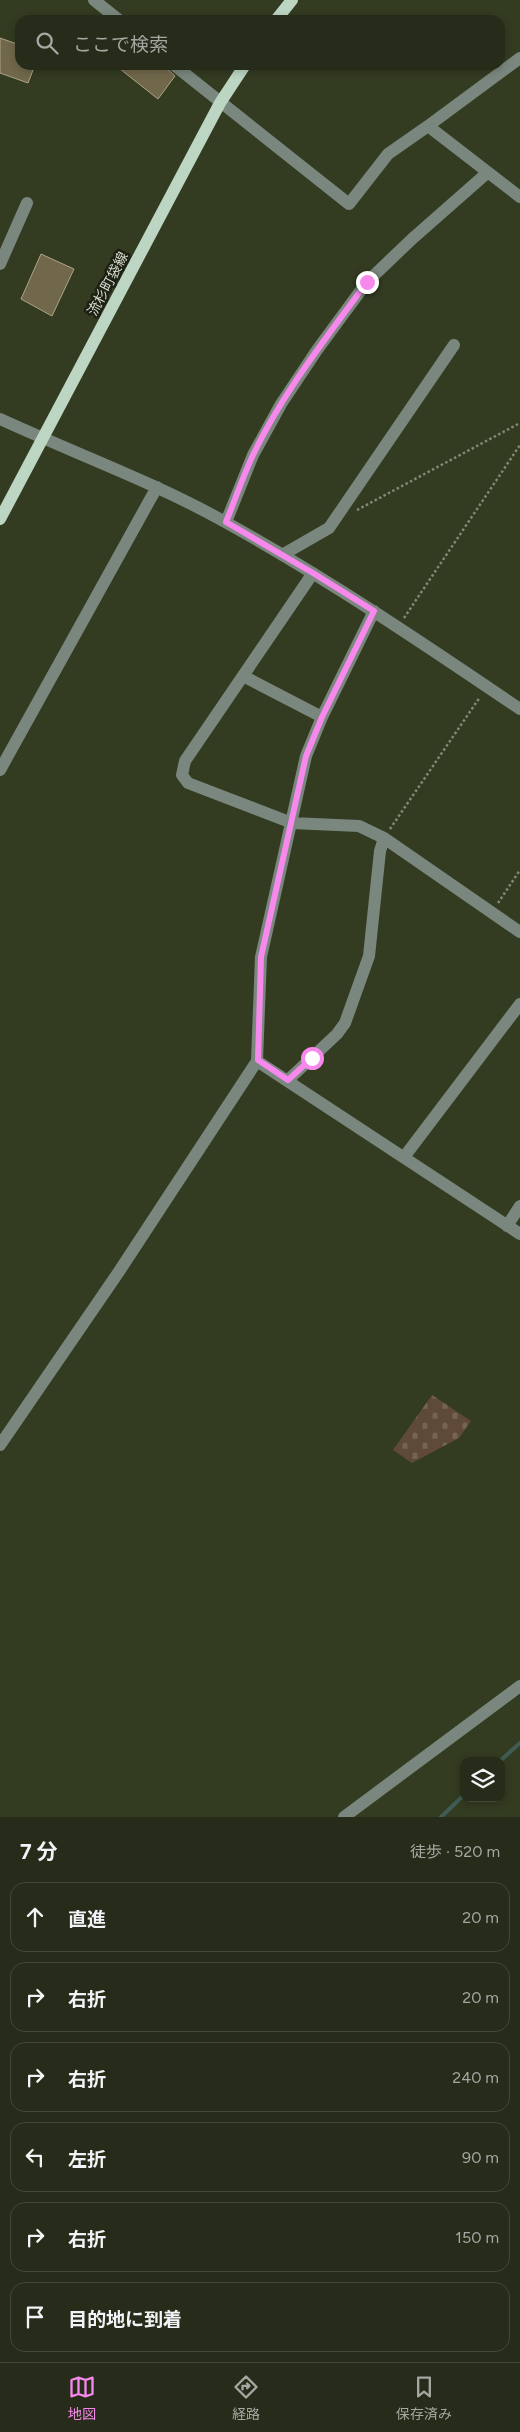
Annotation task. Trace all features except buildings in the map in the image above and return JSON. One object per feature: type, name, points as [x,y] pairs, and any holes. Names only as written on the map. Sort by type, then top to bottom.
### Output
[{"type":"main road","points":[[280,15],[292,0]]},
{"type":"main road","name":"流杉町袋線","points":[[0,519],[220,103],[242,70]]},
{"type":"street","points":[[94,0],[113,15]]},
{"type":"street","points":[[505,69],[520,58]]},
{"type":"street","points":[[180,70],[349,204],[388,154],[504,70]]},
{"type":"street","points":[[428,126],[520,197]]},
{"type":"street","points":[[226,522],[253,455],[281,404],[317,350],[367,282],[412,238],[487,173]]},
{"type":"street","points":[[0,264],[27,203]]},
{"type":"street","points":[[282,555],[329,528],[334,522],[454,345]]},
{"type":"street","points":[[0,419],[42,439],[156,487],[226,522],[374,611],[520,708]]},
{"type":"street","points":[[0,770],[156,487]]},
{"type":"street","points":[[313,573],[185,761],[182,775],[188,783],[292,822],[360,826],[384,838],[520,932]]},
{"type":"street","points":[[0,1445],[120,1270],[258,1060],[261,957],[306,756],[322,717],[374,611]]},
{"type":"street","points":[[243,676],[322,717]]},
{"type":"street","points":[[288,1080],[337,1034],[345,1023],[369,956],[380,851],[384,838]]},
{"type":"street","points":[[404,1157],[520,1004]]},
{"type":"street","points":[[258,1060],[520,1234]]},
{"type":"street","points":[[507,1226],[520,1206]]},
{"type":"street","points":[[344,1817],[520,1686]]},
{"type":"path","points":[[334,522],[520,423]]},
{"type":"path","points":[[398,628],[520,445]]},
{"type":"path","points":[[384,838],[488,687]]},
{"type":"path","points":[[491,912],[520,870]]},
{"type":"green space","points":[[432,1395],[471,1421],[459,1438],[412,1463],[393,1450]]},
{"type":"waterway","points":[[504,1757],[520,1743]]},
{"type":"waterway","points":[[441,1817],[460,1799]]},
{"type":"route","points":[[312,1058],[288,1080],[258,1060],[261,957],[306,756],[322,717],[374,611],[226,522],[253,455],[281,404],[317,350],[367,282]]}]
